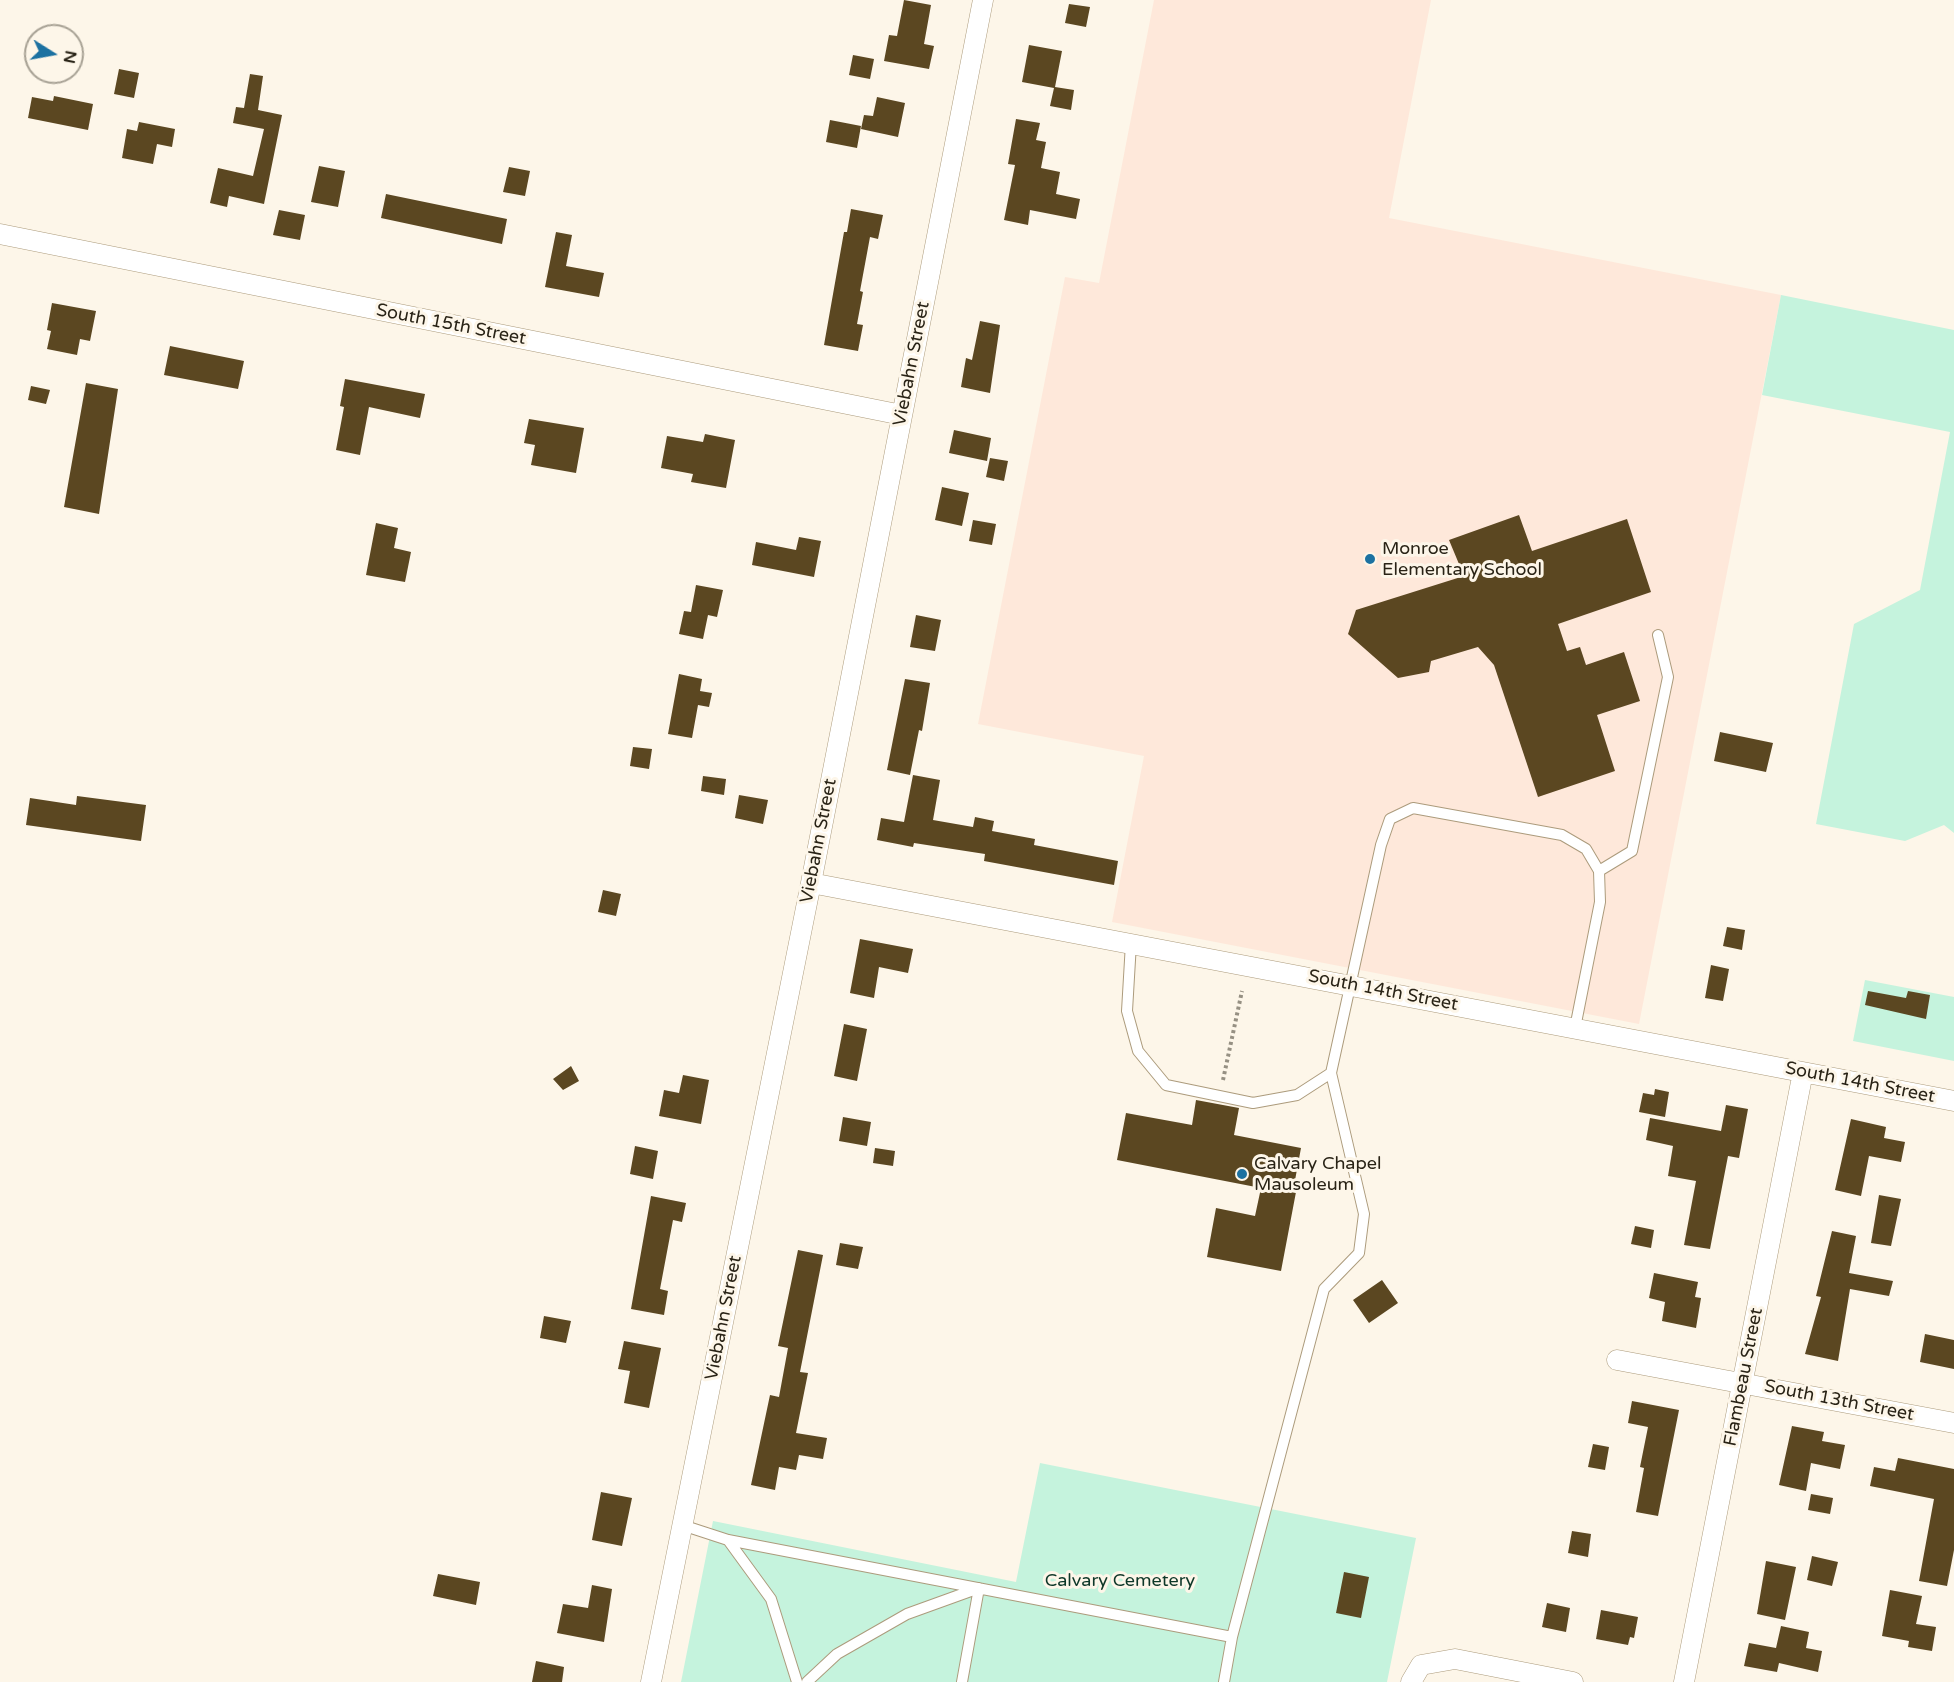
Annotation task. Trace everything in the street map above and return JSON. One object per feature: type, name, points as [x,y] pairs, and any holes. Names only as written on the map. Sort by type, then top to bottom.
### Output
[{"type":"street","name":"Viebahn Street","points":[[651,1682],[811,883],[983,0]]},
{"type":"street","name":"South 15th Street","points":[[0,234],[902,416]]},
{"type":"street","name":"South 14th Street","points":[[811,883],[1954,1101]]},
{"type":"street","name":"Flambeau Street","points":[[1684,1682],[1803,1072]]},
{"type":"street","name":"South 13th Street","points":[[1617,1360],[1954,1423]]},
{"type":"street","points":[[1411,1682],[1421,1665],[1455,1659],[1573,1682]]},
{"type":"lane","points":[[1599,871],[1632,851],[1668,676],[1658,635]]},
{"type":"lane","points":[[1224,1682],[1232,1637],[1324,1289],[1359,1253],[1364,1214],[1332,1073],[1381,845],[1390,819],[1413,807],[1562,835],[1586,849],[1599,871],[1600,902],[1575,1028]]},
{"type":"lane","points":[[1131,944],[1127,1011],[1138,1051],[1167,1085],[1253,1103],[1297,1095],[1332,1073]]},
{"type":"lane","points":[[682,1525],[728,1540],[1232,1637]]},
{"type":"lane","points":[[728,1540],[771,1599],[797,1682]]},
{"type":"lane","points":[[807,1682],[837,1654],[907,1614],[979,1588]]},
{"type":"lane","points":[[962,1682],[979,1588]]},
{"type":"path","points":[[1223,1080],[1242,991]]},
{"type":"shaded area","name":"Monroe Elementary School","points":[[1154,0],[1431,0],[1389,218],[1781,295],[1639,1024],[1112,922],[1144,756],[978,724],[1065,277],[1099,283]]},
{"type":"green space","points":[[1781,295],[1954,330],[1954,833],[1944,825],[1905,841],[1816,824],[1854,624],[1920,590],[1950,432],[1762,395]]},
{"type":"green space","points":[[1865,980],[1954,997],[1954,1061],[1853,1041]]},
{"type":"green space","name":"Calvary Cemetery","points":[[1040,1463],[1416,1538],[1387,1682],[681,1682],[713,1521],[1016,1582]]},
{"type":"building","points":[[904,0],[931,5],[924,44],[934,46],[929,69],[884,61],[889,35],[897,36]]},
{"type":"building","points":[[1069,4],[1090,7],[1086,27],[1065,23]]},
{"type":"building","points":[[1029,45],[1062,51],[1055,87],[1074,90],[1071,110],[1050,106],[1054,88],[1022,82]]},
{"type":"building","points":[[853,55],[874,59],[870,79],[849,75]]},
{"type":"building","points":[[119,69],[139,73],[134,98],[114,94]]},
{"type":"building","points":[[250,74],[263,76],[258,110],[282,115],[264,204],[229,196],[227,207],[210,203],[218,168],[253,176],[264,129],[233,123],[236,107],[244,108]]},
{"type":"building","points":[[54,96],[93,104],[88,130],[28,118],[32,97],[53,101]]},
{"type":"building","points":[[877,97],[905,103],[898,137],[861,129],[864,115],[873,116]]},
{"type":"building","points":[[1016,119],[1040,123],[1036,140],[1046,142],[1041,168],[1060,172],[1056,194],[1080,199],[1076,219],[1030,210],[1028,225],[1004,220],[1015,165],[1008,164]]},
{"type":"building","points":[[830,120],[861,126],[857,148],[826,142]]},
{"type":"building","points":[[139,122],[175,129],[172,147],[157,144],[153,164],[122,158],[127,129],[137,131]]},
{"type":"building","points":[[319,166],[345,171],[338,207],[311,202]]},
{"type":"building","points":[[509,167],[530,171],[525,196],[503,192]]},
{"type":"building","points":[[386,194],[507,219],[502,244],[381,218]]},
{"type":"building","points":[[851,209],[883,215],[878,239],[870,237],[860,291],[863,292],[857,324],[863,325],[858,351],[824,345],[844,232],[847,232]]},
{"type":"building","points":[[279,210],[305,215],[300,240],[273,235]]},
{"type":"building","points":[[556,232],[572,235],[566,266],[604,273],[599,297],[545,287]]},
{"type":"building","points":[[52,303],[96,311],[90,341],[80,339],[77,355],[47,349],[51,331],[47,330]]},
{"type":"building","points":[[980,321],[1000,325],[990,393],[961,387],[966,358],[972,360]]},
{"type":"building","points":[[170,346],[244,361],[238,389],[164,375]]},
{"type":"building","points":[[345,379],[425,394],[420,418],[369,407],[360,455],[336,450],[344,407],[340,406]]},
{"type":"building","points":[[86,383],[118,389],[99,514],[64,507]]},
{"type":"building","points":[[31,386],[50,390],[46,404],[28,400]]},
{"type":"building","points":[[529,419],[584,428],[576,473],[531,465],[535,445],[524,443]]},
{"type":"building","points":[[954,430],[991,438],[987,461],[949,453]]},
{"type":"building","points":[[705,434],[735,440],[726,488],[691,482],[693,474],[661,468],[667,436],[703,442]]},
{"type":"building","points":[[990,458],[1008,461],[1004,481],[986,477]]},
{"type":"building","points":[[942,487],[969,493],[962,526],[935,520]]},
{"type":"building","points":[[1519,515],[1532,551],[1627,519],[1651,592],[1558,624],[1567,651],[1580,647],[1586,665],[1624,652],[1640,701],[1597,715],[1615,771],[1538,797],[1494,665],[1478,647],[1431,661],[1429,672],[1398,678],[1348,634],[1356,610],[1464,576],[1449,540]]},
{"type":"building","points":[[973,520],[996,524],[992,545],[969,541]]},
{"type":"building","points":[[376,523],[398,528],[394,548],[411,552],[405,582],[366,575]]},
{"type":"building","points":[[799,537],[821,541],[814,577],[752,565],[756,542],[796,550]]},
{"type":"building","points":[[696,585],[723,590],[717,617],[708,615],[703,639],[679,634],[684,611],[691,612]]},
{"type":"building","points":[[916,615],[941,620],[935,651],[910,647]]},
{"type":"building","points":[[679,674],[702,679],[700,691],[712,693],[709,707],[698,705],[692,738],[668,734]]},
{"type":"building","points":[[905,679],[930,683],[922,731],[919,730],[910,775],[887,770]]},
{"type":"building","points":[[1720,732],[1773,743],[1766,772],[1714,761]]},
{"type":"building","points":[[633,747],[652,749],[649,769],[630,766]]},
{"type":"building","points":[[913,775],[940,780],[933,820],[973,827],[975,817],[994,821],[992,831],[1035,839],[1034,845],[1118,861],[1114,885],[984,861],[985,854],[914,843],[913,847],[877,840],[881,818],[904,822]]},
{"type":"building","points":[[703,776],[726,779],[724,795],[701,791]]},
{"type":"building","points":[[739,795],[768,800],[763,824],[735,818]]},
{"type":"building","points":[[77,796],[146,805],[141,841],[26,825],[30,798],[76,805]]},
{"type":"building","points":[[603,890],[621,894],[616,916],[598,912]]},
{"type":"building","points":[[1727,927],[1745,930],[1742,950],[1723,946]]},
{"type":"building","points":[[860,939],[913,949],[908,973],[879,967],[874,998],[850,993]]},
{"type":"building","points":[[1711,965],[1729,969],[1723,1001],[1705,998]]},
{"type":"building","points":[[1868,991],[1906,998],[1908,991],[1930,995],[1926,1019],[1865,1005]]},
{"type":"building","points":[[844,1024],[867,1029],[857,1081],[834,1076]]},
{"type":"building","points":[[571,1066],[579,1081],[563,1090],[553,1079]]},
{"type":"building","points":[[683,1075],[709,1080],[701,1124],[659,1116],[664,1090],[679,1093]]},
{"type":"building","points":[[1655,1089],[1669,1092],[1665,1117],[1639,1112],[1643,1093],[1654,1095]]},
{"type":"building","name":"Calvary Chapel Mausoleum","points":[[1196,1100],[1239,1108],[1234,1135],[1301,1148],[1293,1191],[1296,1192],[1281,1271],[1207,1257],[1216,1208],[1255,1216],[1261,1188],[1117,1160],[1126,1113],[1192,1125]]},
{"type":"building","points":[[1726,1105],[1748,1109],[1739,1158],[1728,1156],[1710,1249],[1684,1245],[1696,1181],[1668,1176],[1673,1146],[1646,1140],[1650,1118],[1721,1131]]},
{"type":"building","points":[[843,1117],[871,1122],[867,1146],[839,1141]]},
{"type":"building","points":[[1851,1119],[1886,1127],[1884,1138],[1905,1142],[1901,1162],[1869,1156],[1861,1196],[1835,1190]]},
{"type":"building","points":[[635,1146],[658,1151],[653,1179],[630,1174]]},
{"type":"building","points":[[875,1148],[895,1151],[893,1166],[873,1163]]},
{"type":"building","points":[[1879,1195],[1901,1199],[1891,1246],[1871,1243]]},
{"type":"building","points":[[651,1196],[686,1203],[682,1222],[673,1220],[660,1289],[668,1291],[664,1315],[631,1309]]},
{"type":"building","points":[[1635,1226],[1654,1230],[1651,1248],[1631,1244]]},
{"type":"building","points":[[1832,1231],[1856,1236],[1849,1273],[1893,1281],[1889,1296],[1850,1289],[1838,1361],[1805,1354],[1821,1297],[1816,1296]]},
{"type":"building","points":[[840,1243],[863,1247],[858,1269],[836,1265]]},
{"type":"building","points":[[798,1250],[823,1255],[800,1372],[808,1373],[796,1433],[827,1438],[823,1459],[799,1455],[796,1470],[779,1467],[775,1490],[751,1485],[770,1395],[779,1397],[788,1348],[778,1346]]},
{"type":"building","points":[[1654,1273],[1698,1282],[1695,1297],[1701,1298],[1696,1328],[1662,1321],[1665,1302],[1649,1298]]},
{"type":"building","points":[[1382,1280],[1398,1303],[1369,1323],[1353,1300]]},
{"type":"building","points":[[544,1316],[571,1321],[566,1343],[540,1338]]},
{"type":"building","points":[[1925,1334],[1954,1340],[1954,1369],[1920,1362]]},
{"type":"building","points":[[624,1341],[661,1348],[649,1408],[624,1403],[630,1371],[618,1369]]},
{"type":"building","points":[[1632,1401],[1679,1410],[1658,1516],[1636,1512],[1644,1468],[1640,1467],[1648,1427],[1628,1423]]},
{"type":"building","points":[[1792,1426],[1824,1432],[1822,1441],[1845,1445],[1840,1469],[1811,1463],[1806,1491],[1779,1485]]},
{"type":"building","points":[[1593,1444],[1609,1447],[1605,1470],[1588,1467]]},
{"type":"building","points":[[1898,1458],[1954,1469],[1954,1550],[1947,1586],[1919,1581],[1934,1499],[1870,1486],[1874,1467],[1895,1471]]},
{"type":"building","points":[[601,1492],[632,1498],[622,1546],[592,1540]]},
{"type":"building","points":[[1811,1494],[1833,1498],[1830,1514],[1808,1510]]},
{"type":"building","points":[[1572,1531],[1591,1534],[1588,1557],[1568,1553]]},
{"type":"building","points":[[1812,1556],[1838,1562],[1832,1586],[1807,1580]]},
{"type":"building","points":[[1766,1561],[1796,1567],[1785,1620],[1757,1614]]},
{"type":"building","points":[[1344,1572],[1369,1577],[1361,1618],[1336,1613]]},
{"type":"building","points":[[438,1574],[480,1582],[476,1605],[433,1596]]},
{"type":"building","points":[[592,1585],[612,1589],[604,1642],[557,1633],[563,1604],[588,1608]]},
{"type":"building","points":[[1890,1590],[1922,1596],[1916,1624],[1936,1627],[1932,1651],[1908,1647],[1909,1641],[1882,1636]]},
{"type":"building","points":[[1547,1603],[1570,1608],[1566,1632],[1542,1627]]},
{"type":"building","points":[[1601,1610],[1638,1617],[1634,1638],[1630,1637],[1628,1645],[1596,1639]]},
{"type":"building","points":[[1781,1626],[1809,1632],[1806,1648],[1822,1651],[1818,1672],[1779,1663],[1777,1672],[1744,1666],[1749,1643],[1776,1648]]},
{"type":"building","points":[[536,1661],[564,1667],[562,1682],[532,1682]]},
{"type":"place","name":"Monroe Elementary School","points":[[1370,559]]},
{"type":"place","name":"Calvary Chapel Mausoleum","points":[[1242,1174]]}]
